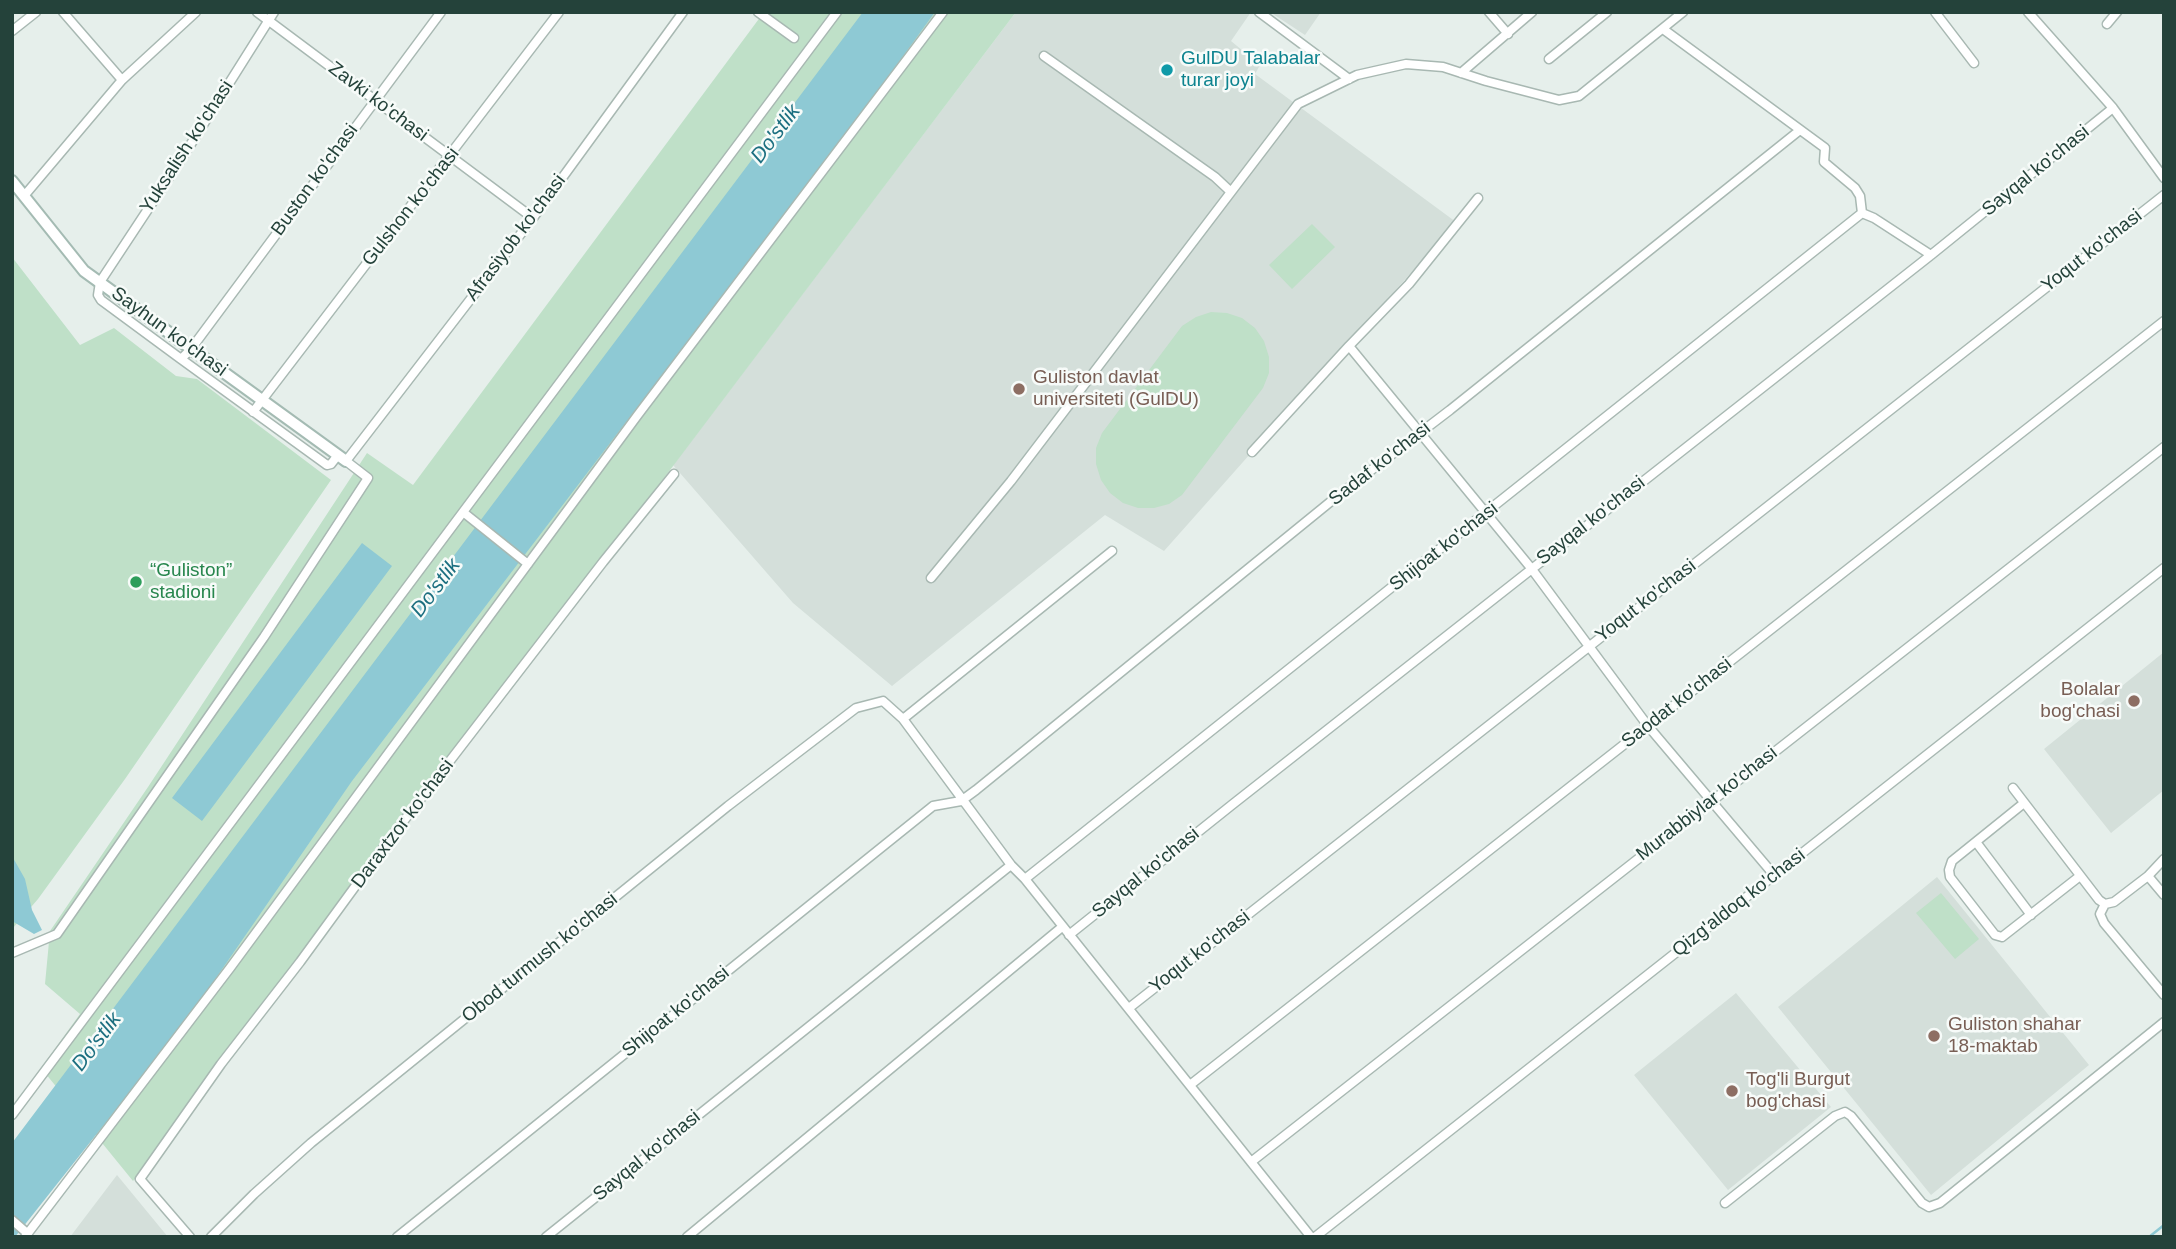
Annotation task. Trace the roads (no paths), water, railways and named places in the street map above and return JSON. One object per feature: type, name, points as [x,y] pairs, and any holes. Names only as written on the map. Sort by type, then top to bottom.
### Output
[{"type":"street","points":[[12,31],[36,12]]},
{"type":"street","points":[[63,12],[122,80]]},
{"type":"street","points":[[24,196],[122,80],[196,12]]},
{"type":"street","name":"Zavki ko'chasi","points":[[257,12],[533,218]]},
{"type":"street","name":"Yuksalish ko'chasi","points":[[100,282],[274,12]]},
{"type":"street","name":"Buston ko'chasi","points":[[181,359],[441,12]]},
{"type":"street","name":"Gulshon ko'chasi","points":[[253,412],[559,12]]},
{"type":"street","name":"Afrasiyob ko'chasi","points":[[342,458],[533,218],[683,12]]},
{"type":"street","points":[[758,12],[794,38]]},
{"type":"street","points":[[12,1115],[836,12]]},
{"type":"street","points":[[12,1220],[27,1235],[62,1191],[637,416],[943,12]]},
{"type":"street","points":[[1259,12],[1349,79]]},
{"type":"street","points":[[1489,12],[1508,34]]},
{"type":"street","points":[[1461,73],[1532,12]]},
{"type":"street","points":[[1549,59],[1607,12]]},
{"type":"street","points":[[931,578],[1012,481],[1298,104],[1349,79],[1406,64],[1443,67],[1559,100],[1579,96],[1683,12]]},
{"type":"street","points":[[1935,12],[1975,63]]},
{"type":"street","points":[[2028,12],[2113,108],[2164,178]]},
{"type":"street","points":[[2107,24],[2117,12]]},
{"type":"street","points":[[1663,29],[1825,148],[1824,162],[1855,188],[1860,196],[1862,213],[1931,255]]},
{"type":"street","points":[[1044,56],[1214,177],[1231,192]]},
{"type":"street","name":"Sayqal ko'chasi","points":[[1069,935],[1931,255],[2113,108]]},
{"type":"street","name":"Sadaf ko'chasi","points":[[961,801],[1340,494],[1800,130]]},
{"type":"street","name":"Sayhun ko'chasi","points":[[12,181],[84,271],[342,458]]},
{"type":"street","name":"Yoqut ko'chasi","points":[[1129,1008],[2164,195]]},
{"type":"street","points":[[1252,452],[1409,284],[1478,198]]},
{"type":"street","name":"Shijoat ko'chasi","points":[[1025,879],[1862,213]]},
{"type":"street","points":[[12,953],[57,934],[259,644],[368,478],[342,458],[327,465],[253,412],[101,300],[98,295],[100,282]]},
{"type":"street","name":"Saodat ko'chasi","points":[[1190,1085],[2164,321]]},
{"type":"street","points":[[1349,346],[1531,568],[1648,726],[1774,875]]},
{"type":"street","name":"Murabbiylar ko'chasi","points":[[1251,1162],[2164,447]]},
{"type":"street","name":"Daraxtzor ko'chasi","points":[[190,1237],[141,1179],[221,1064],[389,840],[674,474]]},
{"type":"street","points":[[463,512],[528,564]]},
{"type":"street","points":[[1112,551],[903,719],[961,801],[1011,865],[1313,1237]]},
{"type":"street","name":"Qizg'aldoq ko'chasi","points":[[1313,1237],[2164,568]]},
{"type":"street","name":"Obod turmush ko'chasi","points":[[211,1237],[311,1143],[728,806],[856,708],[883,701],[903,719]]},
{"type":"street","points":[[2013,788],[2099,901],[2105,904],[2114,902],[2148,876],[2164,859]]},
{"type":"street","name":"Shijoat ko'chasi","points":[[397,1237],[933,806],[961,801]]},
{"type":"street","points":[[2024,803],[1952,861],[1950,877],[1995,935],[2002,937],[2080,876]]},
{"type":"street","points":[[1976,842],[2031,915]]},
{"type":"street","name":"Sayqal ko'chasi","points":[[546,1237],[1011,865]]},
{"type":"street","points":[[2148,876],[2164,895]]},
{"type":"street","points":[[2105,904],[2100,914],[2104,923],[2164,995]]},
{"type":"street","points":[[687,1237],[1062,927]]},
{"type":"street","points":[[1725,1203],[1835,1116],[1845,1112],[1852,1116],[1922,1203],[1929,1207],[1940,1203],[2164,1022]]},
{"type":"water","name":"Do'stlik","points":[[863,12],[935,12],[859,117],[352,781],[187,1020],[15,1237],[12,1237],[12,1143]]},
{"type":"water","points":[[362,543],[392,566],[202,821],[172,798]]},
{"type":"water","points":[[12,856],[25,879],[32,910],[42,930],[34,934],[12,921]]},
{"type":"waterway","points":[[2149,1237],[2164,1225]]},
{"type":"place","name":"GulDU Talabalar turar joyi","points":[[1167,70]]},
{"type":"place","name":"Guliston davlat universiteti (GulDU)","points":[[1019,389]]},
{"type":"place","name":"“Guliston” stadioni","points":[[136,582]]},
{"type":"place","name":"Bolalar bog'chasi","points":[[2134,701]]},
{"type":"place","name":"Guliston shahar 18-maktab","points":[[1934,1036]]},
{"type":"place","name":"Tog'li Burgut bog'chasi","points":[[1732,1091]]}]
